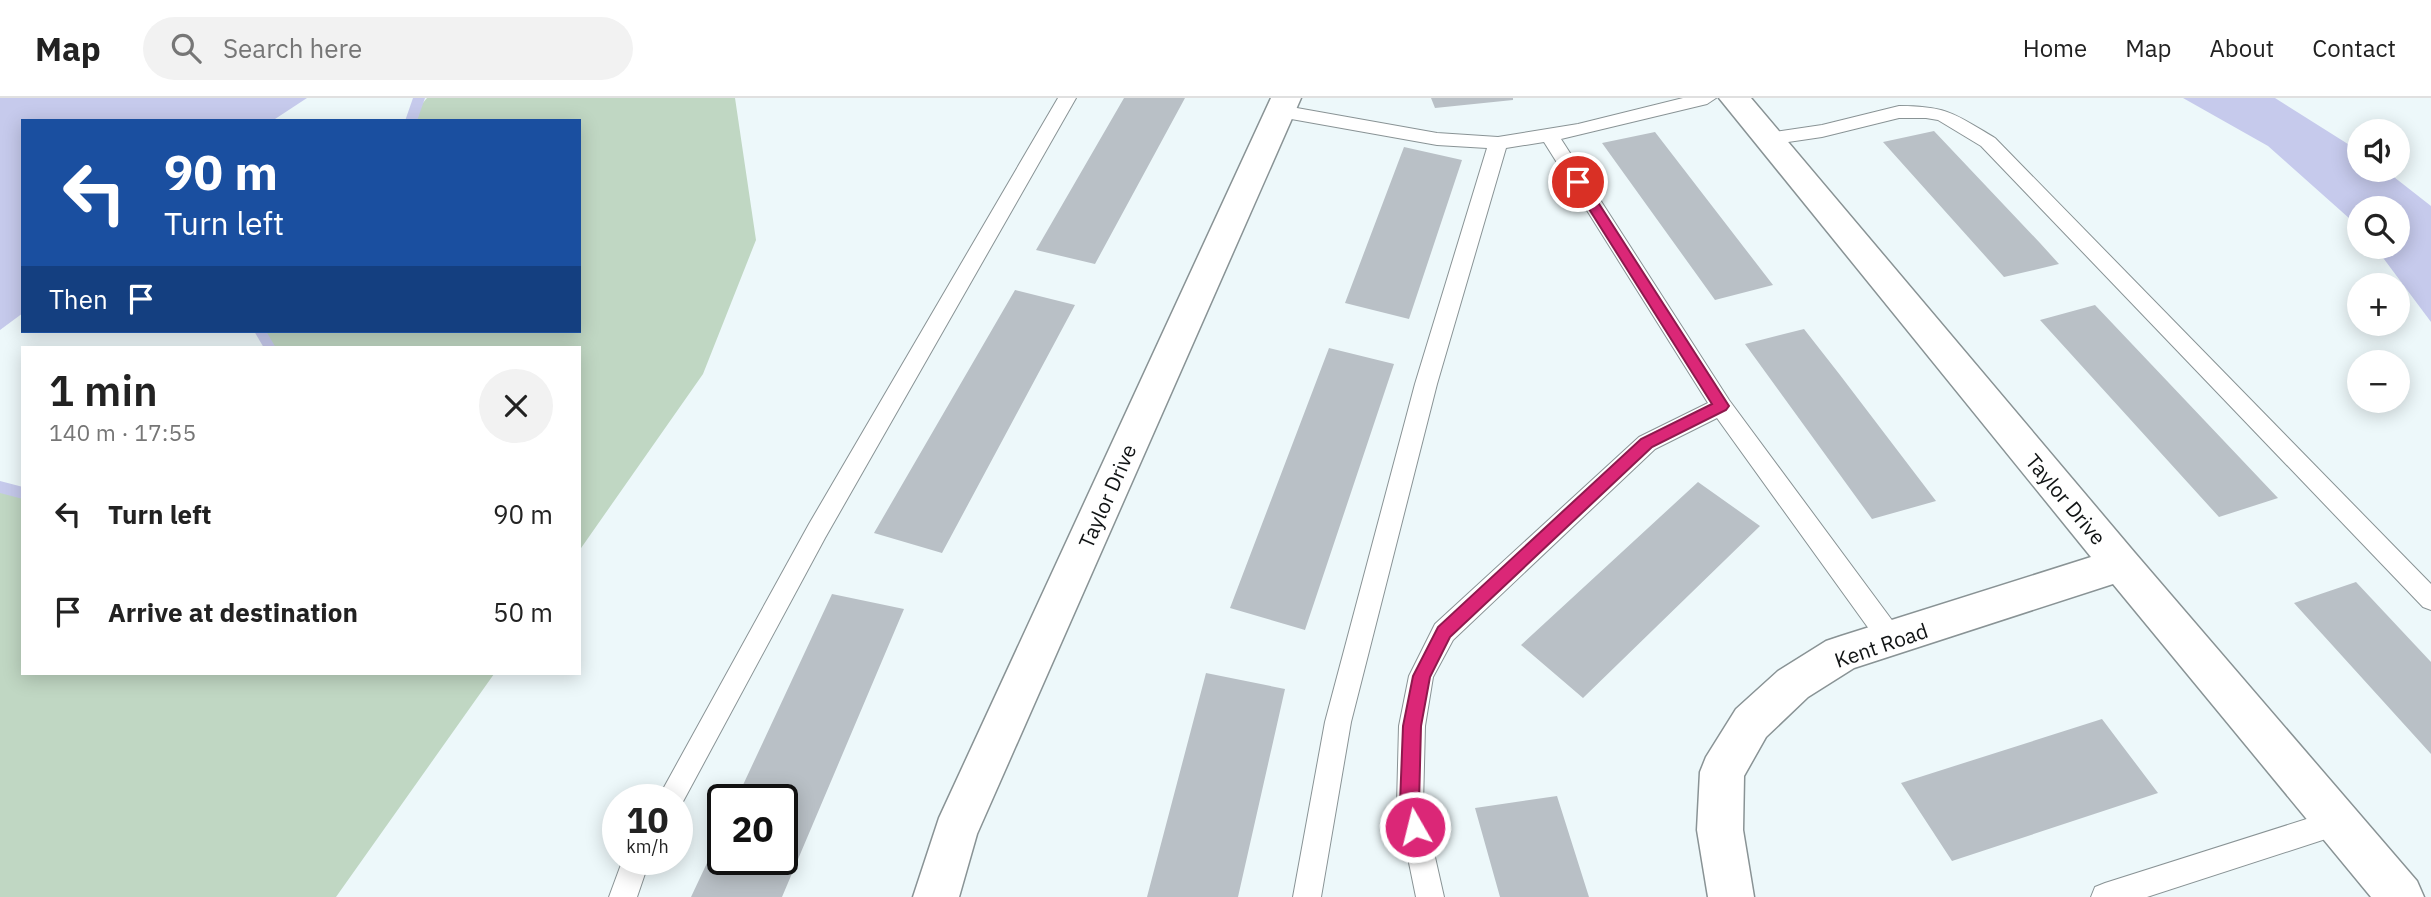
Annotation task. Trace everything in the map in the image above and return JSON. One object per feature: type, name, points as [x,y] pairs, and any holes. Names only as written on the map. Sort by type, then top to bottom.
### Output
[{"type":"street","name":"Taylor Drive","points":[[1734,98],[2121,565],[2401,897]]},
{"type":"street","name":"Taylor Drive","points":[[936,897],[955,833],[1283,104]]},
{"type":"street","name":"Kent Road","points":[[1731,897],[1720,830],[1722,772],[1751,723],[1793,684],[1841,654],[2121,565]]},
{"type":"lane","points":[[679,784],[817,531],[1067,98]]},
{"type":"lane","points":[[1283,104],[1437,139],[1498,143],[1675,108],[1707,98]]},
{"type":"lane","points":[[1768,139],[1822,131],[1899,112],[1926,112],[1943,115],[1988,142],[2431,600]]},
{"type":"lane","points":[[1549,135],[1721,406],[1891,639]]},
{"type":"lane","points":[[1307,897],[1338,722],[1426,384],[1498,143]]},
{"type":"lane","points":[[1430,897],[1410,804],[1412,726],[1422,676],[1444,632],[1647,443],[1721,406]]},
{"type":"lane","points":[[2105,897],[2338,822]]},
{"type":"lane","points":[[622,897],[631,875]]},
{"type":"green space","points":[[427,98],[735,98],[756,240],[703,374],[581,548],[581,346],[269,346],[261,333],[581,333],[581,119],[412,119]]},
{"type":"green space","points":[[0,487],[21,492],[21,675],[493,675],[336,897],[0,897]]},
{"type":"water","points":[[0,98],[307,98],[275,119],[21,119],[21,314],[0,330]]},
{"type":"water","points":[[2183,98],[2275,98],[2347,143],[2347,182],[2400,182],[2431,206],[2431,322],[2410,294],[2410,273],[2394,273],[2384,259],[2410,259],[2410,196],[2347,196],[2347,216],[2268,146]]},
{"type":"building","points":[[1124,98],[1185,98],[1095,264],[1036,250]]},
{"type":"building","points":[[1431,98],[1513,98],[1513,100],[1435,108]]},
{"type":"building","points":[[1934,131],[2059,264],[2004,277],[1883,142]]},
{"type":"building","points":[[1655,132],[1773,285],[1715,300],[1602,143]]},
{"type":"building","points":[[1404,147],[1462,160],[1409,319],[1345,303]]},
{"type":"building","points":[[1015,290],[1075,305],[942,553],[874,533]]},
{"type":"building","points":[[2095,305],[2278,498],[2219,517],[2040,320]]},
{"type":"building","points":[[1804,329],[1936,501],[1872,519],[1745,344]]},
{"type":"building","points":[[1329,348],[1394,364],[1305,630],[1230,608]]},
{"type":"building","points":[[1698,482],[1760,526],[1583,698],[1521,645]]},
{"type":"building","points":[[2356,582],[2431,662],[2431,754],[2294,603]]},
{"type":"building","points":[[832,594],[904,609],[798,859],[798,784],[743,784]]},
{"type":"building","points":[[1206,673],[1285,689],[1238,897],[1147,897]]},
{"type":"building","points":[[2102,719],[2158,793],[1952,861],[1901,783]]},
{"type":"building","points":[[1557,796],[1589,897],[1500,897],[1475,808]]},
{"type":"building","points":[[707,863],[707,875],[791,875],[782,897],[691,897]]},
{"type":"waterway","points":[[412,119],[419,98]]},
{"type":"waterway","points":[[261,333],[269,346]]},
{"type":"waterway","points":[[0,487],[21,492]]},
{"type":"route","points":[[1415,827],[1410,804],[1412,726],[1422,676],[1444,632],[1647,443],[1721,406],[1578,182]]}]
